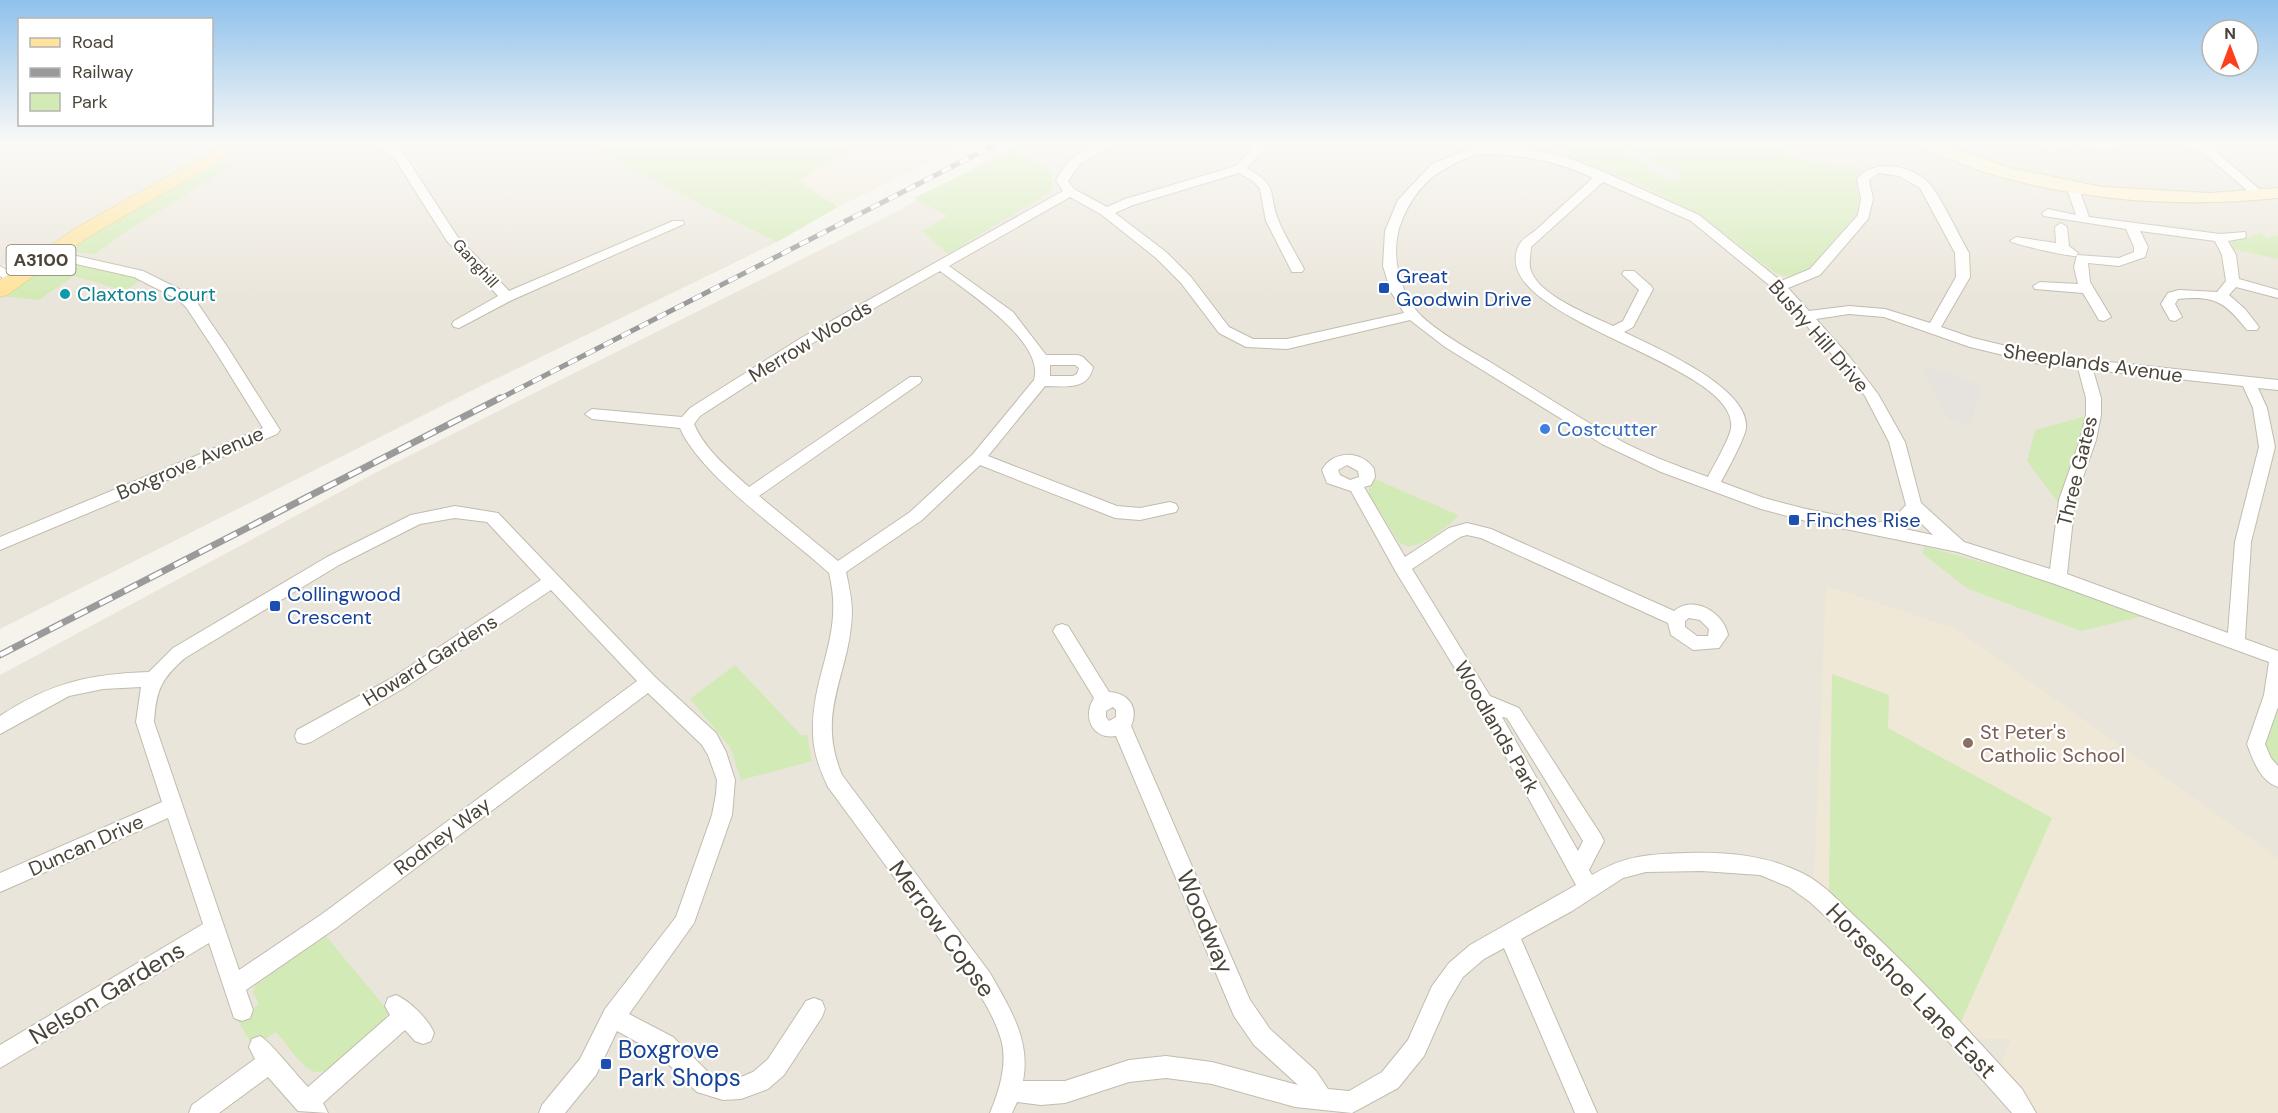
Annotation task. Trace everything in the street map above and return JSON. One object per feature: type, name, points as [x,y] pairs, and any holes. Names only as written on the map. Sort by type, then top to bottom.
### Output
[{"type":"main road","name":"A3100","points":[[5,280],[149,194]]},
{"type":"street","name":"Ganghill","points":[[424,194],[452,238],[507,297]]},
{"type":"street","name":"Merrow Woods","points":[[686,423],[695,412],[806,341],[1067,194]]},
{"type":"street","points":[[1073,194],[1106,212],[1143,240],[1186,280],[1224,330],[1251,344],[1287,344],[1412,315]]},
{"type":"street","points":[[1106,212],[1156,194]]},
{"type":"street","points":[[1267,194],[1272,221],[1297,269]]},
{"type":"street","name":"Bushy Hill Drive","points":[[1409,194],[1391,231],[1390,266],[1398,292],[1412,315],[1450,344],[1607,440],[1666,468],[1761,503],[1806,515],[1958,546],[2058,578],[2278,658]]},
{"type":"street","points":[[1582,194],[1525,246],[1523,269],[1530,282],[1550,300],[1715,387],[1729,402],[1736,414],[1739,429],[1712,485]]},
{"type":"street","name":"Bushy Hill Drive","points":[[1642,194],[1695,218],[1779,286],[1806,316],[1843,358],[1875,402],[1897,442],[1914,506],[1958,546]]},
{"type":"street","points":[[1779,286],[1815,272],[1828,260],[1864,216],[1866,194]]},
{"type":"street","points":[[1929,194],[1962,253],[1963,278],[1934,328]]},
{"type":"street","points":[[2075,194],[2084,220]]},
{"type":"street","points":[[2136,194],[2221,197],[2270,194]]},
{"type":"street","points":[[2048,213],[2131,227],[2220,238],[2240,235]]},
{"type":"street","name":"Ganghill","points":[[459,324],[507,297],[678,224]]},
{"type":"street","points":[[2061,227],[2063,248]]},
{"type":"street","points":[[2016,241],[2063,248],[2082,258],[2116,263],[2133,259],[2140,254],[2141,247],[2131,227]]},
{"type":"street","points":[[2220,238],[2229,255],[2233,282],[2221,296]]},
{"type":"street","name":"Boxgrove Avenue","points":[[0,544],[272,430],[191,303],[182,296],[138,274],[50,254]]},
{"type":"street","points":[[2082,258],[2081,281],[2098,304],[2104,317]]},
{"type":"street","points":[[592,414],[686,423],[687,429],[705,454],[837,570],[916,516],[978,458],[1041,381],[1044,371],[1042,360],[1008,315],[940,266]]},
{"type":"street","points":[[1613,332],[1628,324],[1646,289],[1629,274]]},
{"type":"street","points":[[2233,282],[2278,294]]},
{"type":"street","points":[[2040,286],[2085,289]]},
{"type":"street","points":[[2175,317],[2168,304],[2173,296],[2179,294],[2221,296],[2240,312],[2252,327]]},
{"type":"street","name":"Sheeplands Avenue","points":[[1806,316],[1849,310],[1885,313],[1970,342],[2014,354],[2085,366],[2278,385]]},
{"type":"street","points":[[1041,381],[1076,381],[1086,372],[1083,363],[1078,360],[1042,360]]},
{"type":"street","name":"Three Gates","points":[[2058,578],[2061,533],[2067,498],[2090,438],[2093,411],[2092,389],[2085,366]]},
{"type":"street","points":[[749,495],[915,380]]},
{"type":"street","points":[[2236,641],[2243,542],[2267,447],[2260,408],[2249,382]]},
{"type":"street","points":[[978,458],[1115,512],[1140,514],[1159,505]]},
{"type":"street","name":"Woodlands Park","points":[[1356,486],[1402,567],[1484,701],[1589,889]]},
{"type":"street","points":[[1878,530],[1899,522],[1914,506]]},
{"type":"street","points":[[242,1010],[145,722],[146,700],[152,678],[179,652],[333,561],[417,519],[455,512],[492,517],[649,682],[709,739],[723,766],[726,794],[722,815],[684,923],[613,1017],[588,1067],[550,1113]]},
{"type":"street","points":[[1402,567],[1455,531],[1467,529],[1485,533],[1676,619]]},
{"type":"street","name":"Merrow Copse","points":[[837,570],[842,585],[844,619],[823,709],[822,731],[825,753],[835,781],[982,980],[992,998],[1013,1044],[1013,1067],[1009,1090],[1001,1113]]},
{"type":"street","name":"Howard Gardens","points":[[304,736],[398,683],[554,580]]},
{"type":"street","name":"Woodway","points":[[1062,630],[1106,702],[1117,702],[1124,707],[1127,715],[1121,725],[1242,1008],[1262,1037],[1308,1079],[1321,1098]]},
{"type":"street","points":[[2278,658],[2273,695],[2256,744],[2264,763],[2278,779]]},
{"type":"street","points":[[0,726],[23,710],[71,687],[93,682],[152,678]]},
{"type":"street","name":"Rodney Way","points":[[233,986],[329,921],[649,682]]},
{"type":"street","points":[[1484,701],[1513,713],[1594,841],[1578,870]]},
{"type":"street","name":"Duncan Drive","points":[[0,883],[172,807]]},
{"type":"street","name":"Horseshoe Lane East","points":[[1352,1108],[1390,1080],[1416,1048],[1440,994],[1456,970],[1477,952],[1508,933],[1565,904],[1618,870],[1646,863],[1702,862],[1760,866],[1796,880],[1817,895],[1900,972],[2014,1097],[2025,1113]]},
{"type":"street","name":"Nelson Gardens","points":[[0,1057],[213,929]]},
{"type":"street","points":[[1508,933],[1586,1113]]},
{"type":"street","points":[[613,1017],[665,1045],[705,1084],[723,1089],[741,1088],[760,1081],[776,1067],[814,1009]]},
{"type":"street","points":[[200,1113],[265,1054],[311,1108],[401,1011],[423,1033]]},
{"type":"street","points":[[1009,1090],[1044,1094],[1072,1091],[1105,1077],[1131,1070],[1167,1067],[1242,1080],[1290,1095],[1321,1098],[1352,1108]]},
{"type":"shaded area","points":[[0,194],[136,194],[90,220],[34,260],[19,260],[0,266]]},
{"type":"shaded area","points":[[155,194],[683,194],[777,242],[479,387],[0,629],[0,295],[116,215]]},
{"type":"shaded area","points":[[818,194],[865,194],[838,207]]},
{"type":"shaded area","points":[[927,194],[2278,194],[2278,1113],[0,1113],[0,675],[377,472],[898,211]]},
{"type":"shaded area","points":[[1929,366],[1983,387],[1969,425],[1949,419],[1923,370]]},
{"type":"shaded area","name":"St Peter's Catholic School","points":[[1826,586],[1956,629],[2278,858],[2278,1113],[2038,1113],[2000,1066],[2011,1039],[1975,1039],[1814,883]]},
{"type":"green space","points":[[164,194],[187,194],[128,230],[95,254],[62,251]]},
{"type":"green space","points":[[681,194],[818,194],[838,207],[777,242]]},
{"type":"green space","points":[[922,194],[1047,194],[948,254],[922,231],[948,216],[914,198]]},
{"type":"green space","points":[[1658,194],[1858,194],[1859,201],[1857,213],[1807,272],[1794,276],[1774,272],[1703,217]]},
{"type":"green space","points":[[2260,233],[2268,238],[2278,235],[2278,259],[2233,249],[2232,242]]},
{"type":"green space","points":[[53,260],[89,265],[140,280],[125,291],[74,276],[39,300],[1,296]]},
{"type":"green space","points":[[2087,416],[2059,504],[2027,461],[2035,430]]},
{"type":"green space","points":[[1375,479],[1458,515],[1444,528],[1424,541],[1413,546],[1404,545],[1399,542],[1369,495],[1369,487]]},
{"type":"green space","points":[[1924,546],[2035,577],[2144,616],[2081,631],[1968,589],[1923,554]]},
{"type":"green space","points":[[735,665],[801,735],[807,735],[812,761],[741,780],[730,747],[690,699]]},
{"type":"green space","points":[[1832,674],[1889,695],[1888,728],[2052,818],[1960,1024],[1829,892]]},
{"type":"green space","points":[[2278,700],[2278,770],[2266,744]]},
{"type":"green space","points":[[325,935],[390,1013],[385,1017],[388,1023],[349,1058],[326,1071],[316,1072],[303,1064],[276,1032],[253,1047],[237,1019],[259,1004],[253,993],[255,986]]},
{"type":"railway","points":[[497,400],[899,194]]},
{"type":"railway","points":[[0,655],[500,398]]},
{"type":"place","name":"Great Goodwin Drive","points":[[1384,288]]},
{"type":"place","name":"Claxtons Court","points":[[65,294]]},
{"type":"place","name":"Costcutter","points":[[1545,429]]},
{"type":"place","name":"Finches Rise","points":[[1794,520]]},
{"type":"place","name":"Collingwood Crescent","points":[[275,606]]},
{"type":"place","name":"St Peter's Catholic School","points":[[1968,743]]},
{"type":"place","name":"Boxgrove Park Shops","points":[[606,1064]]}]
